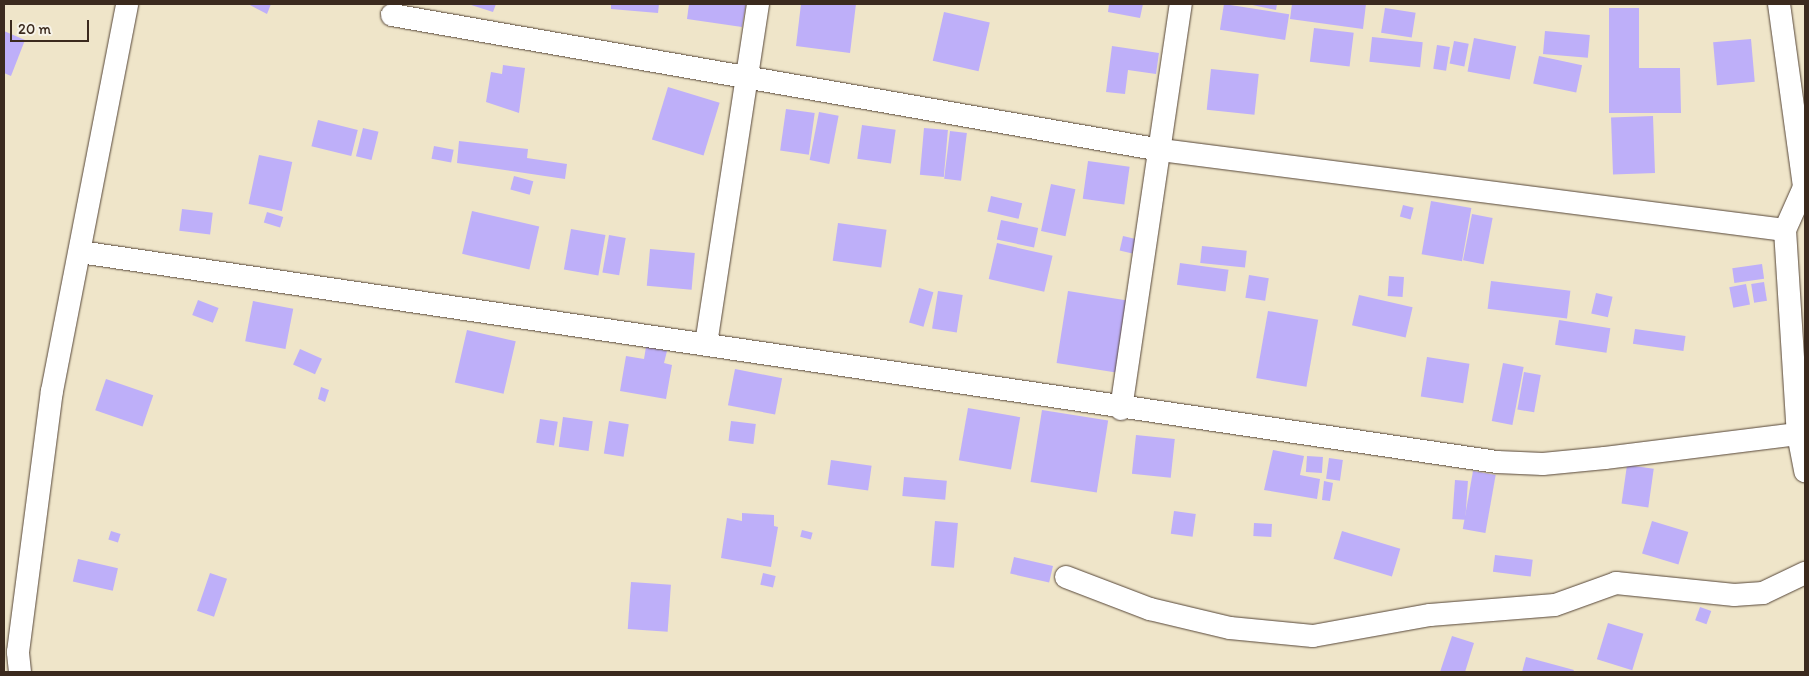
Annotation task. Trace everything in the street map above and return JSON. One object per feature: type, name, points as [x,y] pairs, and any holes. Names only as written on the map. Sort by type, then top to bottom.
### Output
[{"type":"street","points":[[14,661],[52,391],[128,4]]},
{"type":"street","points":[[706,344],[758,4]]},
{"type":"street","points":[[1122,409],[1162,150],[1181,4]]},
{"type":"street","points":[[1779,4],[1805,186],[1784,230],[1798,338],[1798,434],[1805,471]]},
{"type":"street","points":[[392,16],[747,74],[1162,150],[1784,230]]},
{"type":"street","points":[[80,252],[706,344],[1122,409],[1497,462],[1543,464],[1708,449],[1798,434]]},
{"type":"street","points":[[1066,577],[1150,609],[1230,628],[1313,636],[1430,615],[1555,605],[1616,583],[1734,595],[1763,593],[1805,573]]},
{"type":"building","points":[[248,4],[271,4],[267,14]]},
{"type":"building","points":[[468,4],[496,4],[493,12]]},
{"type":"building","points":[[611,4],[659,4],[658,13],[611,9]]},
{"type":"building","points":[[689,4],[746,4],[742,27],[687,19]]},
{"type":"building","points":[[801,4],[856,4],[850,53],[796,46]]},
{"type":"building","points":[[1109,4],[1143,4],[1140,18],[1108,12]]},
{"type":"building","points":[[1224,4],[1289,14],[1285,40],[1220,30]]},
{"type":"building","points":[[1248,4],[1277,4],[1276,10]]},
{"type":"building","points":[[1292,4],[1366,4],[1363,29],[1290,19]]},
{"type":"building","points":[[1385,8],[1416,13],[1412,38],[1381,33]]},
{"type":"building","points":[[1609,8],[1639,8],[1639,68],[1680,68],[1681,113],[1609,113]]},
{"type":"building","points":[[944,12],[990,23],[979,71],[933,61]]},
{"type":"building","points":[[1314,28],[1354,33],[1350,67],[1310,62]]},
{"type":"building","points":[[4,31],[25,40],[11,76],[4,73]]},
{"type":"building","points":[[1545,31],[1590,35],[1588,58],[1543,54]]},
{"type":"building","points":[[1372,37],[1423,42],[1420,67],[1369,62]]},
{"type":"building","points":[[1474,38],[1516,46],[1510,80],[1468,71]]},
{"type":"building","points":[[1751,39],[1755,82],[1717,85],[1713,42]]},
{"type":"building","points":[[1454,41],[1469,44],[1464,66],[1450,64]]},
{"type":"building","points":[[1437,45],[1450,47],[1446,71],[1433,69]]},
{"type":"building","points":[[1112,46],[1159,53],[1156,74],[1128,70],[1125,94],[1106,92]]},
{"type":"building","points":[[1539,56],[1582,65],[1576,93],[1533,83]]},
{"type":"building","points":[[503,65],[525,68],[519,113],[486,102],[491,72],[502,74]]},
{"type":"building","points":[[1211,69],[1259,74],[1254,115],[1207,110]]},
{"type":"building","points":[[668,87],[720,103],[704,155],[652,140]]},
{"type":"building","points":[[786,109],[815,113],[809,155],[780,151]]},
{"type":"building","points":[[819,112],[839,116],[829,164],[810,160]]},
{"type":"building","points":[[1653,116],[1655,173],[1613,174],[1611,117]]},
{"type":"building","points":[[318,120],[358,130],[351,156],[311,146]]},
{"type":"building","points":[[862,125],[896,130],[891,163],[857,159]]},
{"type":"building","points":[[363,128],[379,132],[372,160],[356,156]]},
{"type":"building","points":[[924,128],[948,130],[944,177],[920,175]]},
{"type":"building","points":[[950,131],[967,133],[961,181],[944,179]]},
{"type":"building","points":[[459,141],[528,149],[527,158],[567,164],[565,179],[457,163]]},
{"type":"building","points":[[434,146],[454,150],[451,163],[432,159]]},
{"type":"building","points":[[259,155],[292,162],[282,211],[249,204]]},
{"type":"building","points":[[1088,161],[1130,167],[1124,204],[1083,199]]},
{"type":"building","points":[[514,176],[533,181],[530,195],[510,190]]},
{"type":"building","points":[[1051,184],[1075,189],[1065,236],[1041,231]]},
{"type":"building","points":[[991,196],[1022,203],[1019,219],[987,212]]},
{"type":"building","points":[[1431,201],[1471,208],[1462,261],[1422,254]]},
{"type":"building","points":[[1403,205],[1414,208],[1411,219],[1400,217]]},
{"type":"building","points":[[182,209],[213,213],[210,235],[179,231]]},
{"type":"building","points":[[472,211],[539,227],[529,269],[462,254]]},
{"type":"building","points":[[267,212],[283,217],[280,227],[264,223]]},
{"type":"building","points":[[1472,214],[1493,218],[1484,264],[1463,260]]},
{"type":"building","points":[[1001,220],[1038,228],[1034,247],[997,240]]},
{"type":"building","points":[[838,223],[887,230],[881,267],[833,261]]},
{"type":"building","points":[[571,229],[605,235],[598,275],[564,269]]},
{"type":"building","points":[[609,235],[626,238],[619,275],[602,272]]},
{"type":"building","points":[[1123,236],[1136,239],[1132,254],[1120,251]]},
{"type":"building","points":[[997,243],[1053,256],[1044,292],[989,279]]},
{"type":"building","points":[[1202,246],[1247,251],[1245,268],[1200,263]]},
{"type":"building","points":[[650,249],[695,253],[692,290],[647,286]]},
{"type":"building","points":[[1180,263],[1229,270],[1225,292],[1177,285]]},
{"type":"building","points":[[1762,264],[1764,279],[1734,283],[1732,268]]},
{"type":"building","points":[[1249,275],[1269,278],[1265,301],[1245,298]]},
{"type":"building","points":[[1389,276],[1404,277],[1403,297],[1388,296]]},
{"type":"building","points":[[1491,281],[1570,291],[1567,319],[1488,309]]},
{"type":"building","points":[[1764,282],[1767,301],[1754,303],[1751,284]]},
{"type":"building","points":[[1746,284],[1750,305],[1733,308],[1729,287]]},
{"type":"building","points":[[919,288],[933,292],[923,327],[909,323]]},
{"type":"building","points":[[938,291],[963,295],[957,332],[932,329]]},
{"type":"building","points":[[1068,291],[1127,300],[1116,372],[1057,363]]},
{"type":"building","points":[[1596,293],[1613,297],[1608,317],[1591,313]]},
{"type":"building","points":[[1359,295],[1413,307],[1406,338],[1352,325]]},
{"type":"building","points":[[198,300],[219,308],[213,323],[192,315]]},
{"type":"building","points":[[253,301],[293,309],[285,349],[245,341]]},
{"type":"building","points":[[1268,311],[1318,320],[1306,387],[1256,378]]},
{"type":"building","points":[[1559,320],[1610,328],[1606,353],[1555,345]]},
{"type":"building","points":[[1635,329],[1686,336],[1683,351],[1633,344]]},
{"type":"building","points":[[467,330],[516,341],[504,394],[455,383]]},
{"type":"building","points":[[646,347],[667,351],[664,363],[672,365],[666,399],[620,391],[626,356],[644,359]]},
{"type":"building","points":[[300,349],[322,359],[315,374],[293,365]]},
{"type":"building","points":[[1427,357],[1469,364],[1463,403],[1421,397]]},
{"type":"building","points":[[1503,363],[1524,367],[1512,425],[1492,421]]},
{"type":"building","points":[[735,369],[782,378],[775,414],[728,405]]},
{"type":"building","points":[[1524,372],[1541,375],[1534,412],[1517,409]]},
{"type":"building","points":[[106,379],[153,395],[143,426],[95,410]]},
{"type":"building","points":[[321,387],[329,390],[325,402],[318,399]]},
{"type":"building","points":[[968,408],[1020,417],[1011,469],[959,460]]},
{"type":"building","points":[[1042,410],[1108,420],[1097,493],[1031,482]]},
{"type":"building","points":[[563,417],[593,421],[589,451],[559,447]]},
{"type":"building","points":[[540,419],[558,422],[554,446],[536,443]]},
{"type":"building","points":[[609,421],[629,424],[624,457],[604,454]]},
{"type":"building","points":[[731,421],[756,424],[753,444],[729,441]]},
{"type":"building","points":[[1136,435],[1175,439],[1171,478],[1132,474]]},
{"type":"building","points":[[1273,450],[1304,456],[1300,475],[1320,479],[1317,499],[1264,490]]},
{"type":"building","points":[[1307,456],[1323,457],[1322,473],[1306,472]]},
{"type":"building","points":[[1329,458],[1343,460],[1340,481],[1326,479]]},
{"type":"building","points":[[831,460],[872,466],[868,490],[828,485]]},
{"type":"building","points":[[1627,465],[1654,469],[1648,507],[1622,504]]},
{"type":"building","points":[[1473,471],[1496,475],[1485,533],[1463,529]]},
{"type":"building","points":[[904,477],[947,481],[945,500],[902,496]]},
{"type":"building","points":[[1455,480],[1468,481],[1465,520],[1452,519]]},
{"type":"building","points":[[1324,481],[1333,483],[1330,501],[1322,500]]},
{"type":"building","points":[[1174,511],[1196,514],[1193,537],[1171,534]]},
{"type":"building","points":[[742,513],[774,515],[774,526],[778,527],[771,567],[721,558],[727,518],[742,521]]},
{"type":"building","points":[[935,521],[958,523],[954,568],[931,566]]},
{"type":"building","points":[[1652,521],[1688,532],[1678,565],[1642,554]]},
{"type":"building","points":[[1254,523],[1272,524],[1271,537],[1253,536]]},
{"type":"building","points":[[802,530],[813,533],[811,540],[800,537]]},
{"type":"building","points":[[111,531],[121,534],[118,543],[108,540]]},
{"type":"building","points":[[1342,531],[1400,549],[1392,577],[1334,559]]},
{"type":"building","points":[[1495,555],[1533,560],[1531,577],[1493,572]]},
{"type":"building","points":[[1014,557],[1053,566],[1049,583],[1010,574]]},
{"type":"building","points":[[78,559],[118,568],[113,591],[73,581]]},
{"type":"building","points":[[210,573],[227,579],[214,617],[197,611]]},
{"type":"building","points":[[763,573],[776,576],[773,588],[760,585]]},
{"type":"building","points":[[631,582],[671,585],[668,632],[628,629]]},
{"type":"building","points":[[1700,607],[1711,611],[1706,624],[1695,620]]},
{"type":"building","points":[[1608,623],[1643,634],[1632,670],[1597,659]]},
{"type":"building","points":[[1452,636],[1474,643],[1465,672],[1440,672]]},
{"type":"building","points":[[1526,657],[1574,670],[1573,672],[1522,672]]}]
